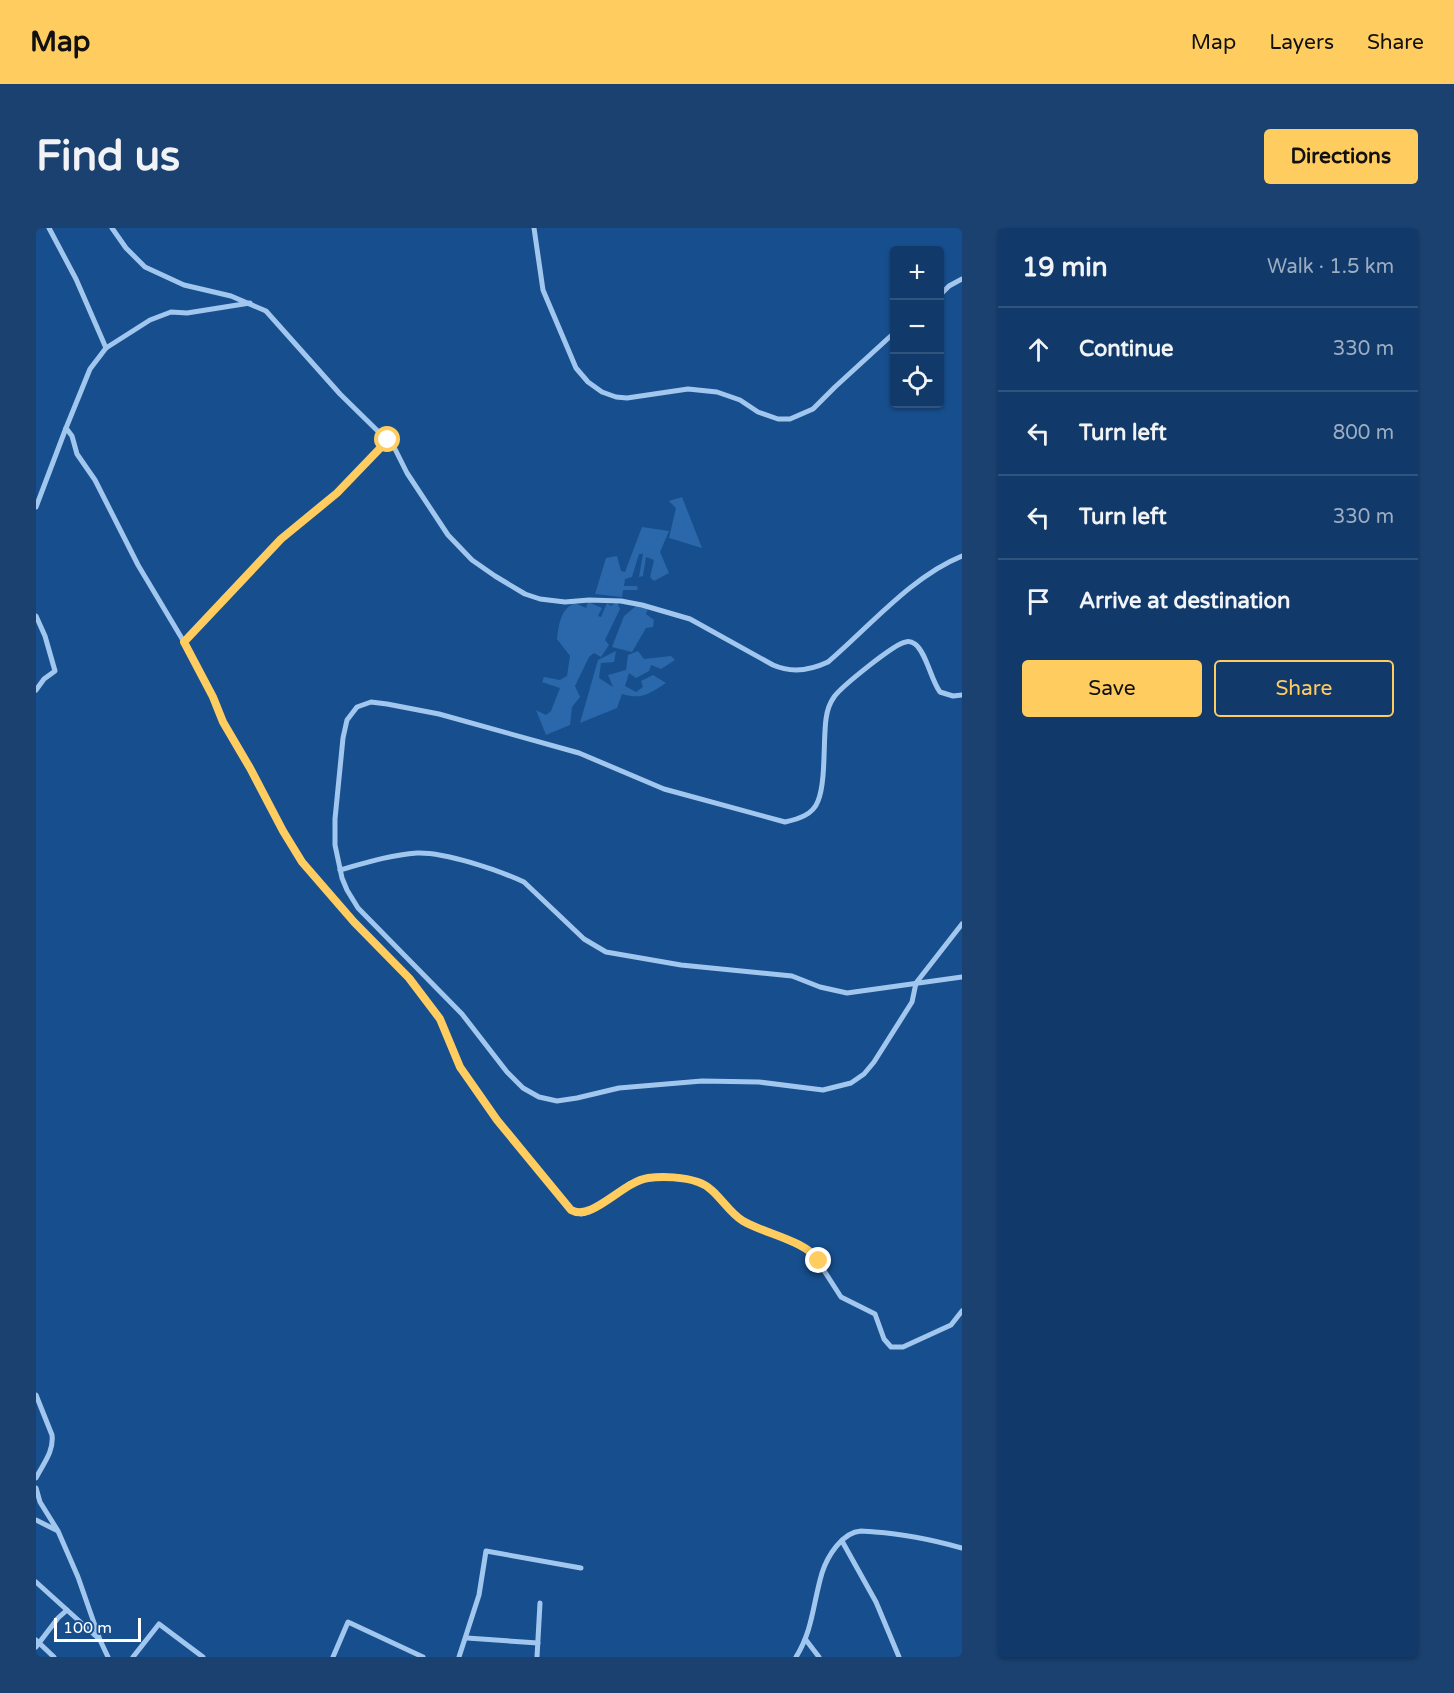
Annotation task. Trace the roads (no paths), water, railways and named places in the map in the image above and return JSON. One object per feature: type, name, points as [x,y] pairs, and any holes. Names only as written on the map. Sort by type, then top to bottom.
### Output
[{"type":"street","points":[[49,228],[76,279],[106,348]]},
{"type":"street","points":[[112,228],[126,248],[145,267],[184,285],[231,296],[266,311],[340,394],[388,440],[401,457],[407,472],[448,535],[472,560],[510,587],[525,594],[540,599],[565,602],[621,601],[642,605],[690,619],[756,657],[785,670],[811,668],[828,662],[906,591],[933,571],[962,556]]},
{"type":"street","points":[[534,228],[543,290],[576,368],[602,393],[616,398],[688,389],[717,392],[740,400],[758,412],[778,419],[790,419],[813,409],[890,337]]},
{"type":"street","points":[[944,291],[962,279]]},
{"type":"street","points":[[36,507],[90,369],[106,348],[150,320],[171,312],[187,313],[250,303]]},
{"type":"street","points":[[66,428],[72,436],[77,454],[94,480],[138,566],[184,642],[213,697],[223,722],[302,862],[354,922],[409,978],[440,1019],[466,1076],[497,1120],[571,1210],[581,1214],[589,1212],[629,1184],[648,1178],[680,1178],[697,1181],[708,1187],[737,1218],[812,1252],[841,1297],[874,1314],[884,1339],[891,1347],[903,1347],[951,1325],[962,1311]]},
{"type":"street","points":[[184,642],[281,539],[337,493],[388,440]]},
{"type":"street","points":[[36,616],[45,636],[55,670],[36,690]]},
{"type":"street","points":[[962,695],[946,695],[940,692],[914,643],[908,641],[897,645],[834,696],[825,720],[821,790],[818,802],[803,817],[785,822],[664,789],[579,753],[439,714],[387,704],[364,704],[357,707],[347,720],[343,738],[335,819],[335,845],[340,870],[347,890],[358,908],[462,1014],[507,1072],[523,1088],[557,1101],[620,1088],[702,1081],[759,1082],[824,1090],[851,1083],[864,1074],[874,1062],[912,1002],[916,983],[962,924]]},
{"type":"street","points":[[340,870],[376,859],[418,853],[438,854],[503,873],[524,882],[584,939],[606,952],[681,965],[792,976],[835,991],[848,993],[962,977]]},
{"type":"street","points":[[36,1395],[53,1440],[48,1457],[36,1478]]},
{"type":"street","points":[[36,1488],[40,1502],[58,1531],[78,1577],[108,1657]]},
{"type":"street","points":[[36,1520],[58,1531]]},
{"type":"street","points":[[796,1657],[806,1640],[823,1571],[835,1548],[842,1541],[861,1531],[932,1540],[962,1548]]},
{"type":"street","points":[[842,1541],[876,1602],[899,1657]]},
{"type":"street","points":[[459,1657],[479,1595],[486,1551],[581,1568]]},
{"type":"street","points":[[36,1582],[100,1640]]},
{"type":"street","points":[[537,1657],[540,1603]]},
{"type":"street","points":[[54,1657],[37,1643],[67,1610]]},
{"type":"street","points":[[333,1657],[348,1622],[423,1657]]},
{"type":"street","points":[[133,1657],[159,1624],[203,1657]]},
{"type":"street","points":[[466,1638],[538,1643]]},
{"type":"street","points":[[806,1640],[819,1657]]}]
